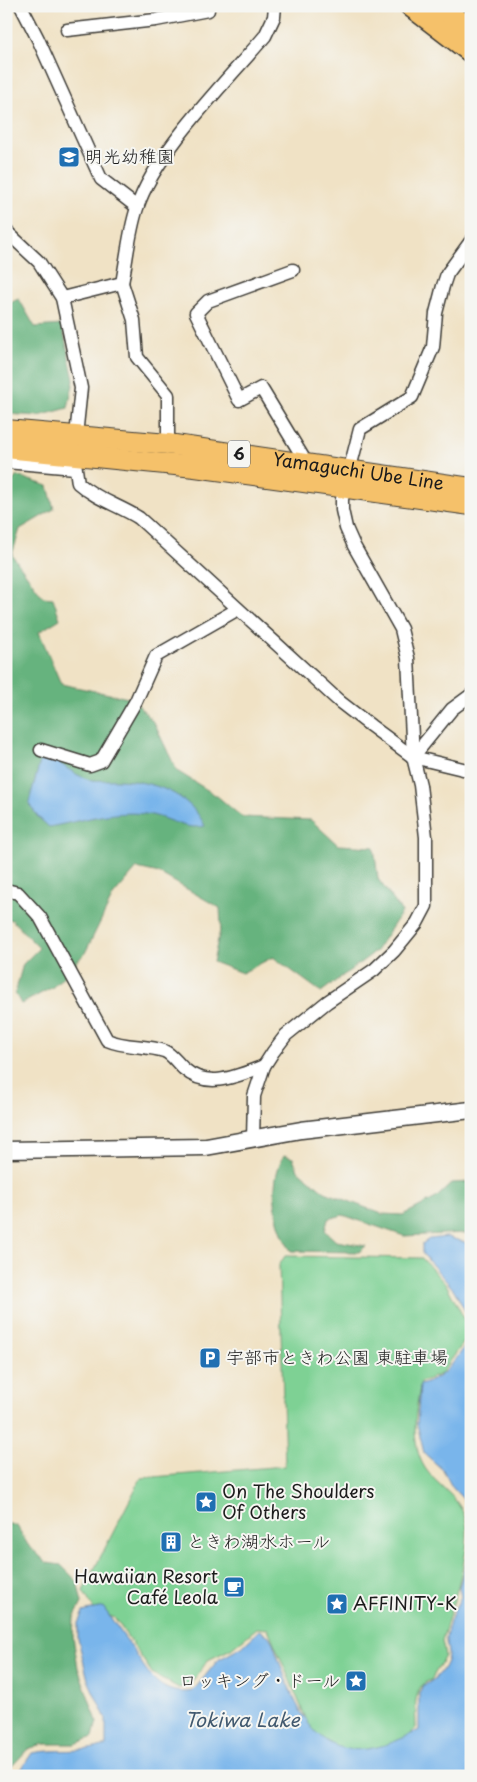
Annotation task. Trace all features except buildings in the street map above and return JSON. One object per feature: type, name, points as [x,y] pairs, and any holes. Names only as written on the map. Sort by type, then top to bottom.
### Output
[{"type":"highway","points":[[411,6],[471,52]]},
{"type":"highway","points":[[440,6],[471,30]]},
{"type":"main road","name":"Yamaguchi Ube Line","points":[[6,430],[75,453],[168,444],[306,464],[346,479],[471,505]]},
{"type":"main road","name":"Yamaguchi Ube Line","points":[[6,448],[75,453],[194,467],[471,488]]},
{"type":"street","points":[[21,6],[38,39],[101,179],[137,207]]},
{"type":"street","points":[[67,30],[156,20],[208,10],[208,6]]},
{"type":"street","points":[[168,444],[168,395],[137,357],[134,320],[122,283],[137,207],[150,181],[174,142],[265,36],[274,18],[275,6]]},
{"type":"street","points":[[6,231],[39,262],[62,298],[81,388],[75,453],[78,484],[91,495],[122,507],[139,518],[340,702],[414,757],[471,771]]},
{"type":"street","points":[[252,1140],[254,1096],[264,1066],[286,1035],[327,1002],[374,970],[394,951],[417,923],[426,906],[426,837],[420,785],[414,757],[408,658],[403,637],[346,528],[342,499],[360,428],[412,397],[434,347],[436,312],[447,274],[471,241]]},
{"type":"street","points":[[294,270],[208,301],[196,313],[239,400],[261,388],[306,464]]},
{"type":"street","points":[[62,298],[122,283]]},
{"type":"street","points":[[6,462],[75,453]]},
{"type":"street","points":[[41,750],[90,765],[101,761],[136,701],[156,656],[238,609]]},
{"type":"street","points":[[414,757],[452,709],[471,695]]},
{"type":"street","points":[[6,890],[18,893],[40,917],[107,1040],[115,1044],[151,1047],[168,1052],[185,1070],[198,1079],[221,1080],[264,1066]]},
{"type":"street","points":[[6,1150],[206,1147],[301,1130],[471,1110]]},
{"type":"green space","points":[[19,299],[35,327],[62,325],[74,380],[68,408],[39,416],[6,414],[6,304]]},
{"type":"green space","points":[[17,476],[48,486],[54,509],[20,529],[12,555],[43,597],[53,598],[60,619],[39,632],[61,684],[133,699],[154,723],[177,771],[217,796],[242,817],[311,820],[338,845],[374,847],[378,879],[402,912],[376,951],[321,992],[273,957],[242,973],[213,962],[221,926],[220,908],[159,873],[137,868],[113,896],[85,953],[53,987],[21,1004],[15,993],[23,964],[39,948],[12,920],[6,918],[6,488]]},
{"type":"green space","points":[[284,1155],[293,1158],[298,1170],[325,1192],[382,1214],[403,1215],[436,1198],[452,1183],[471,1182],[471,1236],[464,1233],[404,1236],[343,1215],[328,1219],[325,1231],[336,1241],[366,1246],[359,1252],[291,1251],[280,1229],[275,1204],[276,1178]]},
{"type":"green space","points":[[285,1256],[422,1258],[447,1286],[467,1324],[467,1338],[441,1374],[421,1382],[415,1425],[415,1436],[420,1458],[429,1474],[452,1496],[462,1510],[467,1530],[464,1562],[442,1641],[445,1656],[431,1680],[425,1683],[417,1693],[415,1707],[416,1728],[390,1750],[364,1760],[340,1762],[313,1735],[268,1629],[257,1628],[231,1649],[208,1660],[190,1685],[179,1688],[152,1673],[115,1618],[95,1611],[83,1591],[141,1478],[285,1466],[279,1265]]},
{"type":"green space","points":[[6,1523],[17,1526],[28,1545],[47,1563],[61,1565],[77,1581],[82,1603],[74,1618],[73,1637],[78,1668],[97,1721],[93,1737],[75,1744],[43,1744],[28,1749],[12,1766],[6,1769]]},
{"type":"water","points":[[48,755],[87,779],[131,781],[157,786],[169,791],[190,805],[205,826],[189,827],[153,815],[133,813],[97,817],[49,827],[37,816],[29,802],[41,758]]},
{"type":"water","points":[[447,1237],[471,1244],[471,1322],[454,1290],[422,1253],[422,1244],[429,1239]]},
{"type":"water","points":[[471,1337],[471,1519],[463,1499],[452,1487],[443,1470],[424,1453],[417,1424],[420,1385],[437,1378],[444,1372],[456,1360]]},
{"type":"water","name":"Tokiwa Lake","points":[[471,1547],[471,1776],[11,1776],[20,1771],[32,1753],[78,1750],[106,1745],[106,1719],[88,1680],[78,1639],[78,1623],[83,1612],[103,1607],[146,1670],[161,1685],[170,1690],[180,1692],[193,1691],[218,1660],[242,1647],[260,1630],[269,1636],[273,1643],[294,1698],[306,1719],[320,1736],[338,1746],[359,1750],[386,1744],[419,1730],[419,1694],[423,1685],[432,1681],[440,1673],[448,1658],[446,1637],[452,1616],[461,1597],[459,1587]]},
{"type":"place","name":"明光幼稚園","points":[[69,157]]},
{"type":"place","name":"宇部市ときわ公園 東駐車場","points":[[210,1358]]},
{"type":"place","name":"On The Shoulders Of Others","points":[[206,1502]]},
{"type":"place","name":"ときわ湖水ホール","points":[[171,1542]]},
{"type":"place","name":"Hawaiian Resort Café Leola","points":[[234,1587]]},
{"type":"place","name":"AFFINITY-K","points":[[337,1604]]},
{"type":"place","name":"ロッキング・ドール","points":[[356,1681]]}]
